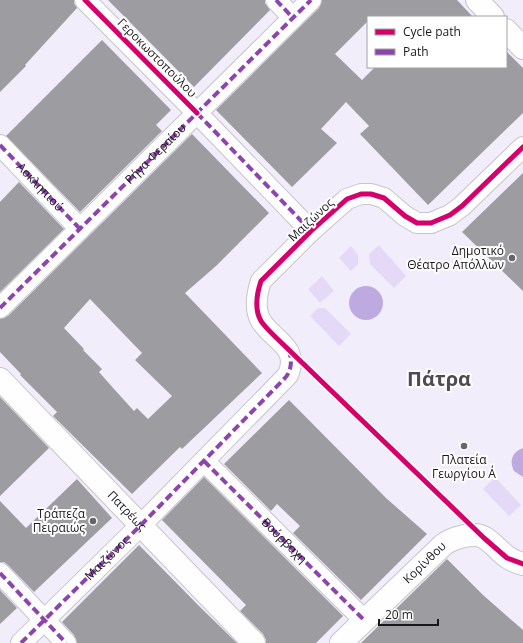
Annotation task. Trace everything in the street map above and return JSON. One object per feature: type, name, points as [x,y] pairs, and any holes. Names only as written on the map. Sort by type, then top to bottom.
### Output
[{"type":"main road","points":[[477,0],[492,16]]},
{"type":"main road","points":[[507,31],[523,48]]},
{"type":"main road","name":"Πατρέως","points":[[0,379],[254,643]]},
{"type":"main road","name":"Κορίνθου","points":[[341,643],[443,544],[453,539],[473,536],[483,537],[507,558],[523,564]]},
{"type":"street","name":"Γεροκωστοπούλου","points":[[85,0],[311,231]]},
{"type":"street","points":[[276,0],[293,18]]},
{"type":"street","name":"Ρήγα Φεραίου","points":[[0,308],[311,0]]},
{"type":"street","name":"Ασκληπιού","points":[[0,145],[80,229]]},
{"type":"street","name":"Μαιζώνος","points":[[21,643],[141,525],[288,375],[291,364],[289,350],[261,321],[258,311],[258,291],[261,281],[311,231],[347,200],[361,194],[371,194],[384,198],[405,216],[417,223],[431,223],[442,220],[462,206],[523,147]]},
{"type":"street","name":"Βούρβαχη","points":[[204,461],[364,620]]},
{"type":"street","points":[[0,573],[66,643]]},
{"type":"shaded area","points":[[0,0],[523,0],[523,643],[0,643]]},
{"type":"shaded area","points":[[379,245],[406,276],[394,288],[370,264],[369,254]]},
{"type":"shaded area","points":[[351,246],[358,255],[358,264],[351,271],[339,258]]},
{"type":"shaded area","points":[[322,276],[334,291],[320,303],[308,289]]},
{"type":"shaded area","points":[[363,286],[369,286],[378,291],[382,297],[382,309],[378,315],[369,320],[363,320],[354,315],[349,306],[349,300],[354,291]]},
{"type":"shaded area","points":[[318,308],[325,308],[351,334],[339,346],[310,316]]},
{"type":"shaded area","points":[[523,448],[523,477],[514,471],[512,467],[512,457],[516,452]]},
{"type":"shaded area","points":[[495,477],[521,505],[509,516],[483,489]]},
{"type":"building","points":[[0,0],[74,0],[77,8],[25,65],[26,66],[0,92]]},
{"type":"building","points":[[108,0],[265,0],[265,3],[270,10],[194,87]]},
{"type":"building","points":[[322,0],[457,0],[472,16],[367,16],[367,22],[335,54],[362,80],[374,68],[507,68],[507,52],[523,68],[523,113],[428,205],[360,134],[369,126],[346,102],[321,129],[337,143],[292,187],[216,110],[319,8]]},
{"type":"building","points":[[102,40],[171,110],[156,125],[162,131],[80,212],[6,136]]},
{"type":"building","points":[[192,134],[269,213],[216,266],[185,293],[262,373],[182,449],[180,447],[132,494],[53,416],[57,412],[20,375],[21,374],[0,352],[0,319],[8,316]],"holes":[[[90,299],[142,353],[135,360],[172,396],[148,419],[137,408],[134,411],[99,372],[102,369],[64,328]]]},
{"type":"building","points":[[523,173],[523,291],[462,232]]},
{"type":"building","points":[[19,182],[64,229],[0,292],[0,202]]},
{"type":"building","points":[[0,397],[49,448],[0,496]]},
{"type":"building","points":[[289,400],[386,498],[427,534],[361,600],[293,533],[300,526],[277,504],[271,511],[224,464]]},
{"type":"building","points":[[204,477],[343,616],[316,643],[266,643],[263,634],[240,611],[246,605],[162,520]]},
{"type":"building","points":[[77,479],[112,518],[34,592],[8,565],[4,562],[0,562],[0,501],[26,528]]},
{"type":"building","points":[[139,545],[237,643],[77,643],[74,635],[62,622]]},
{"type":"building","points":[[447,559],[483,595],[523,630],[523,643],[361,643]]},
{"type":"building","points":[[0,590],[17,608],[0,624]]},
{"type":"marked path","points":[[276,0],[293,18]]},
{"type":"marked path","points":[[0,308],[311,0]]},
{"type":"marked path","points":[[197,113],[311,231]]},
{"type":"marked path","points":[[0,145],[80,229]]},
{"type":"marked path","points":[[21,643],[141,525],[285,378],[291,365],[289,351]]},
{"type":"marked path","points":[[204,461],[364,620]]},
{"type":"marked path","points":[[0,573],[66,643]]},
{"type":"cycle path","points":[[85,0],[197,113]]},
{"type":"cycle path","points":[[523,147],[462,206],[450,215],[431,223],[417,223],[405,216],[384,198],[371,194],[361,194],[347,199],[311,231],[261,281],[257,296],[257,311],[266,328],[484,538],[507,558],[523,564]]},
{"type":"place","name":"Δημοτικό Θέατρο Απόλλων","points":[[512,258]]},
{"type":"place","name":"Πλατεία Γεωργίου Α΄","points":[[464,446]]},
{"type":"place","name":"Τράπεζα Πειραιώς","points":[[93,521]]},
{"type":"district","name":"Πάτρα","points":[[439,379]]}]
